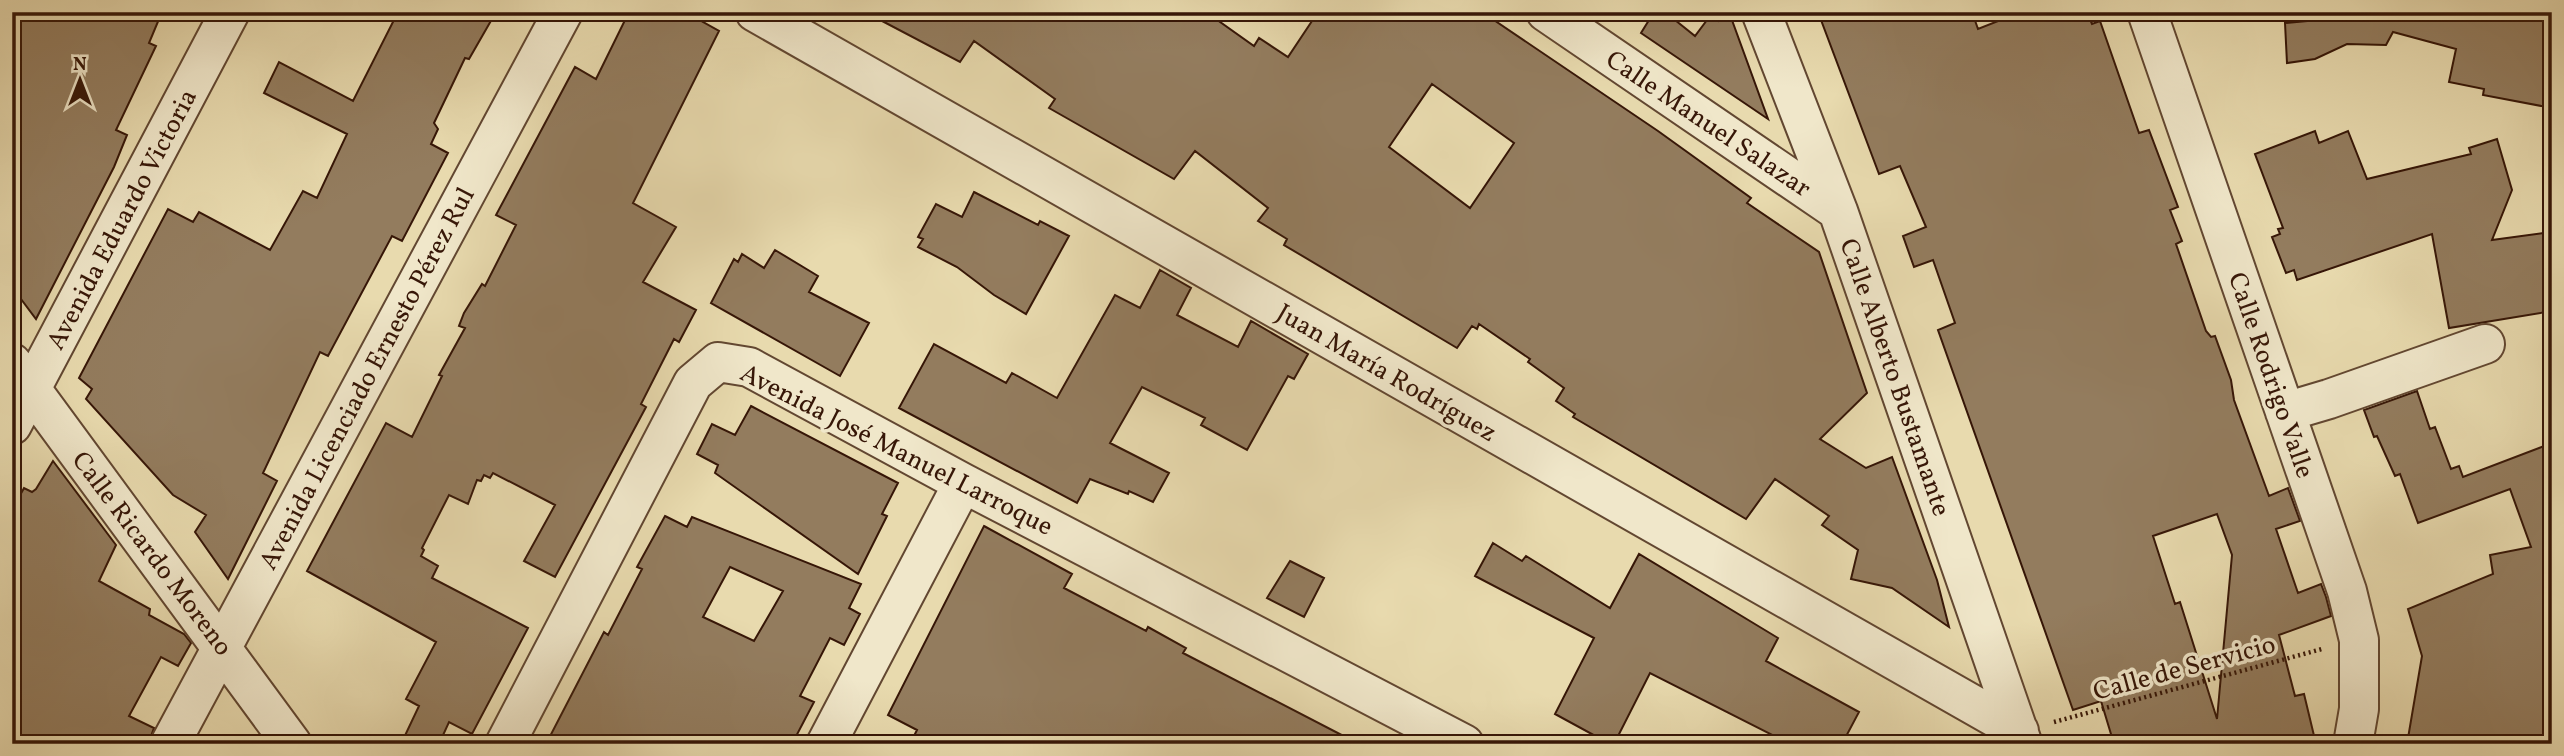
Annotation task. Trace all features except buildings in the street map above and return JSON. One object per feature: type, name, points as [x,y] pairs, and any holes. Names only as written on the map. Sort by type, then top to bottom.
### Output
[{"type":"street","name":"Avenida Eduardo Victoria","points":[[12,425],[22,376],[230,12]]},
{"type":"street","name":"Avenida Licenciado Ernesto Pérez Rul","points":[[170,744],[563,12]]},
{"type":"street","name":"Juan María Rodríguez","points":[[755,12],[2021,737]]},
{"type":"street","name":"Calle Manuel Salazar","points":[[1546,12],[1838,211]]},
{"type":"street","name":"Calle Alberto Bustamante","points":[[1762,12],[1838,211],[2021,737]]},
{"type":"street","name":"Calle Rodrigo Valle","points":[[2147,12],[2347,591],[2359,640],[2359,709],[2353,744]]},
{"type":"street","points":[[2285,412],[2329,400],[2485,344]]},
{"type":"street","name":"Avenida José Manuel Larroque","points":[[505,744],[693,383],[718,362],[749,367],[963,483],[1464,744]]},
{"type":"street","name":"Calle Ricardo Moreno","points":[[22,376],[222,645],[292,744]]},
{"type":"street","points":[[832,742],[963,483]]},
{"type":"path","name":"Calle de Servicio","points":[[2021,737],[2359,640]]}]
